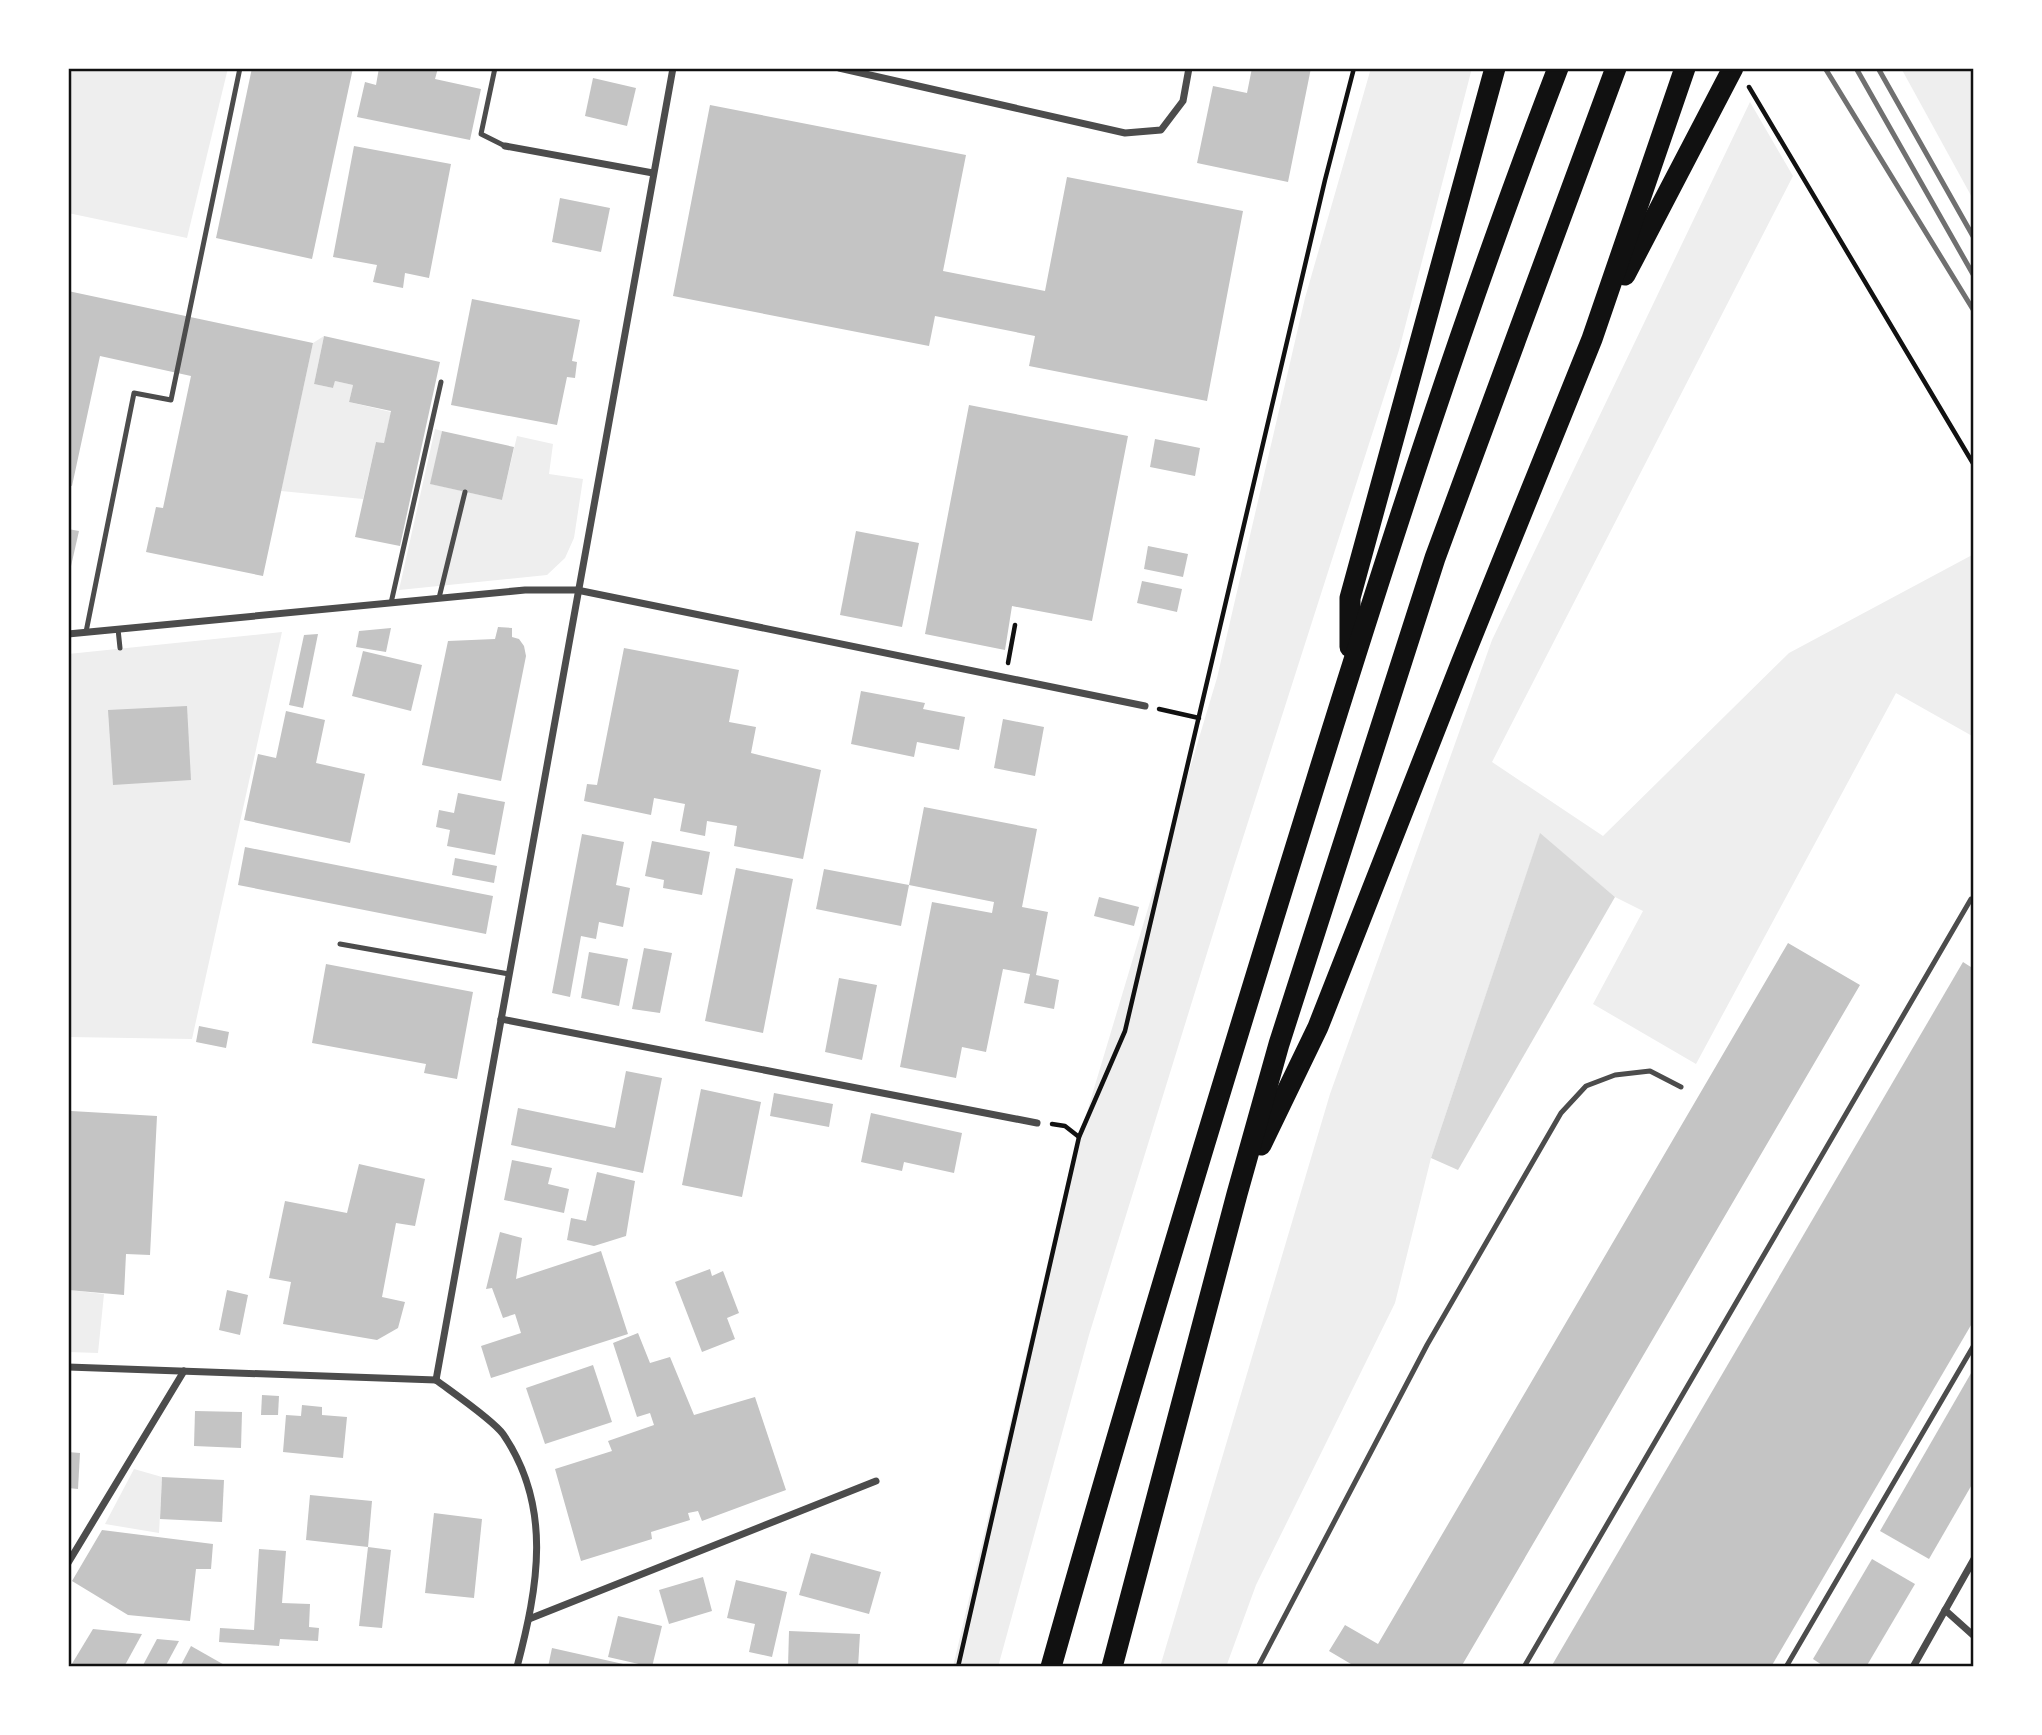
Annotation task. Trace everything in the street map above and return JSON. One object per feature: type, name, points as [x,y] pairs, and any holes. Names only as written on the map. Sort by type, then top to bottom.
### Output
[{"type":"highway","points":[[1350,667],[1349,598],[1495,68]]},
{"type":"highway","points":[[1051,1667],[1232,1048],[1350,667],[1501,216],[1558,68]]},
{"type":"highway","points":[[1112,1667],[1279,1044],[1435,558],[1616,68]]},
{"type":"highway","points":[[1237,1194],[1318,1027],[1592,339],[1685,68]]},
{"type":"highway","points":[[1592,339],[1734,77]]},
{"type":"street","points":[[436,1380],[673,68]]},
{"type":"street","points":[[839,68],[1125,133],[1161,130],[1183,101],[1189,68]]},
{"type":"street","points":[[505,146],[653,173]]},
{"type":"street","points":[[68,634],[525,590],[577,590],[1145,706]]},
{"type":"street","points":[[500,1019],[1037,1123]]},
{"type":"street","points":[[68,1367],[436,1380],[501,1432],[527,1480],[538,1543],[529,1619],[517,1667]]},
{"type":"street","points":[[68,1563],[184,1371]]},
{"type":"street","points":[[529,1619],[876,1481]]},
{"type":"street","points":[[1913,1667],[1974,1559]]},
{"type":"street","points":[[1945,1610],[1974,1636]]},
{"type":"lane","points":[[86,632],[134,393],[171,400],[240,68]]},
{"type":"lane","points":[[495,68],[481,134],[505,146]]},
{"type":"lane","points":[[391,603],[441,382]]},
{"type":"lane","points":[[439,598],[465,492]]},
{"type":"lane","points":[[118,629],[120,648]]},
{"type":"lane","points":[[1524,1667],[1970,899],[1974,901]]},
{"type":"lane","points":[[340,944],[509,974]]},
{"type":"lane","points":[[1258,1667],[1427,1345],[1562,1112],[1586,1086],[1615,1075],[1650,1071],[1681,1087]]},
{"type":"lane","points":[[1786,1667],[1974,1345]]},
{"type":"path","points":[[958,1667],[1079,1137],[1125,1031],[1325,180],[1354,68]]},
{"type":"path","points":[[1734,77],[1974,465]]},
{"type":"path","points":[[1005,678],[1015,625]]},
{"type":"path","points":[[1145,706],[1199,718]]},
{"type":"path","points":[[1037,1123],[1065,1126],[1079,1137]]},
{"type":"shaded area","points":[[68,68],[228,68],[187,238],[68,213]]},
{"type":"shaded area","points":[[1371,68],[1472,68],[1399,350],[1233,869],[1089,1335],[998,1667],[953,1667],[1069,1172],[1217,678],[1305,298]]},
{"type":"shaded area","points":[[1901,68],[1974,68],[1974,201]]},
{"type":"shaded area","points":[[1750,102],[1793,176],[1492,762],[1603,836],[1789,653],[1974,554],[1974,737],[1896,693],[1696,1064],[1593,1004],[1643,911],[1615,897],[1540,834],[1431,1158],[1395,1303],[1256,1585],[1226,1667],[1160,1667],[1330,1094],[1492,640]]},
{"type":"shaded area","points":[[324,336],[314,384],[333,388],[335,381],[353,385],[349,402],[391,412],[384,443],[376,442],[363,499],[281,491],[313,343]]},
{"type":"shaded area","points":[[435,429],[442,431],[431,484],[502,500],[517,436],[553,444],[549,474],[583,479],[574,538],[565,558],[547,575],[399,590]]},
{"type":"shaded area","points":[[282,632],[192,1039],[68,1037],[68,654]]},
{"type":"shaded area","points":[[1540,833],[1615,897],[1458,1170],[1431,1158]]},
{"type":"shaded area","points":[[68,1290],[104,1294],[98,1353],[68,1352]]},
{"type":"shaded area","points":[[134,1469],[162,1477],[159,1533],[105,1524]]},
{"type":"building","points":[[252,68],[353,68],[312,259],[216,238]]},
{"type":"building","points":[[379,68],[438,68],[435,79],[481,89],[470,140],[357,117],[365,82],[376,85]]},
{"type":"building","points":[[1252,68],[1311,68],[1288,182],[1197,163],[1213,86],[1247,93]]},
{"type":"building","points":[[593,78],[636,88],[627,126],[585,116]]},
{"type":"building","points":[[710,105],[966,155],[943,271],[1045,291],[1067,177],[1243,211],[1207,401],[1029,366],[1035,336],[935,316],[929,346],[673,296]]},
{"type":"building","points":[[354,146],[451,164],[429,278],[405,273],[403,288],[373,282],[377,265],[333,257]]},
{"type":"building","points":[[560,198],[610,208],[601,252],[552,242]]},
{"type":"building","points":[[68,291],[313,343],[263,576],[146,552],[156,507],[163,508],[191,376],[100,356],[72,486],[68,485]]},
{"type":"building","points":[[472,299],[580,320],[572,361],[577,362],[575,378],[567,377],[557,425],[451,405]]},
{"type":"building","points":[[324,336],[440,362],[400,546],[355,537],[376,442],[384,443],[391,411],[349,402],[353,385],[335,381],[333,388],[314,384]]},
{"type":"building","points":[[969,405],[1128,436],[1092,621],[1012,606],[1005,650],[925,634]]},
{"type":"building","points":[[442,431],[514,447],[502,500],[430,484]]},
{"type":"building","points":[[1155,439],[1200,448],[1195,476],[1150,467]]},
{"type":"building","points":[[68,529],[79,531],[69,575],[68,575]]},
{"type":"building","points":[[856,531],[919,543],[902,627],[840,615]]},
{"type":"building","points":[[1148,546],[1188,554],[1183,577],[1144,569]]},
{"type":"building","points":[[1142,581],[1182,589],[1177,612],[1137,603]]},
{"type":"building","points":[[498,627],[512,628],[512,637],[519,639],[526,656],[501,781],[422,765],[448,641],[495,639]]},
{"type":"building","points":[[391,628],[386,652],[356,647],[359,631]]},
{"type":"building","points":[[318,634],[303,708],[289,705],[304,635]]},
{"type":"building","points":[[624,648],[739,670],[729,722],[756,727],[751,753],[821,770],[803,859],[734,846],[737,826],[707,821],[705,836],[680,831],[685,804],[654,798],[651,815],[584,801],[587,784],[597,785]]},
{"type":"building","points":[[363,651],[422,665],[411,711],[352,696]]},
{"type":"building","points":[[861,691],[925,703],[923,709],[965,717],[959,750],[917,742],[914,757],[851,744]]},
{"type":"building","points":[[187,706],[191,780],[113,785],[108,710]]},
{"type":"building","points":[[286,711],[325,720],[316,763],[365,774],[350,843],[244,820],[258,754],[276,758]]},
{"type":"building","points":[[1003,719],[1044,727],[1035,776],[994,768]]},
{"type":"building","points":[[458,793],[505,802],[495,855],[447,846],[450,830],[436,827],[439,810],[454,813]]},
{"type":"building","points":[[924,807],[1037,829],[1022,907],[1048,912],[1036,975],[1059,980],[1054,1009],[1024,1003],[1030,974],[1003,969],[986,1052],[962,1047],[956,1078],[900,1067],[932,902],[992,913],[994,902],[909,885]]},
{"type":"building","points":[[582,834],[624,842],[616,885],[630,888],[623,927],[599,922],[596,939],[581,936],[570,997],[552,993]]},
{"type":"building","points":[[652,841],[710,852],[702,895],[663,888],[664,880],[645,876]]},
{"type":"building","points":[[245,847],[493,896],[486,934],[238,885]]},
{"type":"building","points":[[455,858],[497,866],[494,883],[452,875]]},
{"type":"building","points":[[736,868],[793,879],[763,1033],[705,1021]]},
{"type":"building","points":[[824,869],[909,885],[901,926],[816,909]]},
{"type":"building","points":[[1099,897],[1139,907],[1134,926],[1094,916]]},
{"type":"building","points":[[1788,943],[1860,985],[1461,1667],[1356,1667],[1329,1651],[1345,1625],[1378,1644]]},
{"type":"building","points":[[644,948],[672,953],[660,1013],[632,1009]]},
{"type":"building","points":[[589,952],[628,959],[619,1006],[581,998]]},
{"type":"building","points":[[1963,962],[1974,969],[1974,1320],[1771,1667],[1551,1667]]},
{"type":"building","points":[[326,964],[473,992],[457,1079],[424,1073],[426,1064],[312,1043]]},
{"type":"building","points":[[839,978],[877,985],[862,1060],[825,1052]]},
{"type":"building","points":[[199,1026],[229,1032],[226,1048],[196,1042]]},
{"type":"building","points":[[626,1071],[662,1078],[643,1173],[511,1145],[518,1108],[615,1128]]},
{"type":"building","points":[[701,1089],[761,1102],[742,1197],[682,1185]]},
{"type":"building","points":[[774,1093],[833,1104],[829,1127],[770,1116]]},
{"type":"building","points":[[71,1111],[157,1116],[150,1255],[126,1254],[124,1295],[68,1290],[68,1128]]},
{"type":"building","points":[[871,1113],[962,1133],[954,1173],[904,1162],[902,1171],[861,1162]]},
{"type":"building","points":[[512,1160],[552,1168],[548,1184],[569,1189],[564,1213],[504,1200]]},
{"type":"building","points":[[359,1164],[425,1179],[415,1226],[396,1223],[382,1297],[405,1302],[398,1328],[377,1340],[283,1324],[291,1282],[269,1278],[285,1201],[347,1213]]},
{"type":"building","points":[[597,1172],[635,1181],[626,1236],[594,1246],[567,1240],[571,1218],[586,1221]]},
{"type":"building","points":[[500,1232],[522,1238],[516,1279],[601,1251],[628,1334],[491,1378],[481,1346],[521,1333],[515,1314],[503,1318],[492,1288],[486,1289]]},
{"type":"building","points":[[710,1269],[712,1276],[723,1271],[739,1313],[727,1318],[735,1339],[702,1352],[675,1282]]},
{"type":"building","points":[[227,1290],[248,1295],[240,1335],[219,1330]]},
{"type":"building","points":[[638,1333],[650,1363],[670,1357],[694,1415],[755,1397],[786,1490],[702,1521],[698,1511],[688,1513],[690,1520],[651,1532],[652,1539],[581,1561],[555,1469],[612,1451],[608,1441],[654,1425],[650,1413],[637,1417],[613,1343]]},
{"type":"building","points":[[593,1365],[612,1422],[545,1444],[526,1388]]},
{"type":"building","points":[[1974,1368],[1974,1481],[1929,1559],[1880,1531]]},
{"type":"building","points":[[262,1395],[279,1396],[278,1415],[261,1415]]},
{"type":"building","points":[[302,1405],[322,1407],[322,1415],[347,1417],[343,1458],[283,1452],[286,1415],[301,1416]]},
{"type":"building","points":[[195,1411],[242,1412],[241,1448],[194,1446]]},
{"type":"building","points":[[68,1452],[80,1453],[78,1489],[68,1488]]},
{"type":"building","points":[[162,1477],[224,1480],[222,1522],[160,1519]]},
{"type":"building","points":[[310,1495],[372,1501],[368,1547],[306,1540]]},
{"type":"building","points":[[434,1513],[482,1519],[474,1598],[425,1593]]},
{"type":"building","points":[[102,1530],[213,1544],[211,1569],[196,1569],[190,1621],[128,1615],[72,1581]]},
{"type":"building","points":[[368,1547],[391,1550],[382,1628],[359,1626]]},
{"type":"building","points":[[259,1549],[286,1551],[282,1603],[310,1604],[309,1627],[319,1628],[318,1641],[280,1639],[279,1646],[219,1642],[220,1628],[254,1630]]},
{"type":"building","points":[[811,1553],[881,1572],[869,1614],[799,1595]]},
{"type":"building","points":[[1872,1559],[1915,1584],[1866,1667],[1825,1667],[1813,1659]]},
{"type":"building","points":[[703,1577],[712,1611],[669,1624],[659,1590]]},
{"type":"building","points":[[736,1580],[787,1592],[772,1657],[749,1652],[755,1624],[727,1618]]},
{"type":"building","points":[[618,1616],[662,1626],[652,1667],[608,1657]]},
{"type":"building","points":[[93,1629],[142,1634],[124,1667],[70,1667]]},
{"type":"building","points":[[789,1631],[860,1634],[858,1667],[788,1667]]},
{"type":"building","points":[[157,1639],[179,1641],[165,1667],[142,1667]]},
{"type":"building","points":[[191,1646],[228,1667],[180,1667]]},
{"type":"building","points":[[552,1648],[632,1666],[548,1667]]},
{"type":"railway","points":[[1825,68],[1974,311]]},
{"type":"railway","points":[[1856,68],[1974,276]]},
{"type":"railway","points":[[1878,68],[1974,238]]}]
